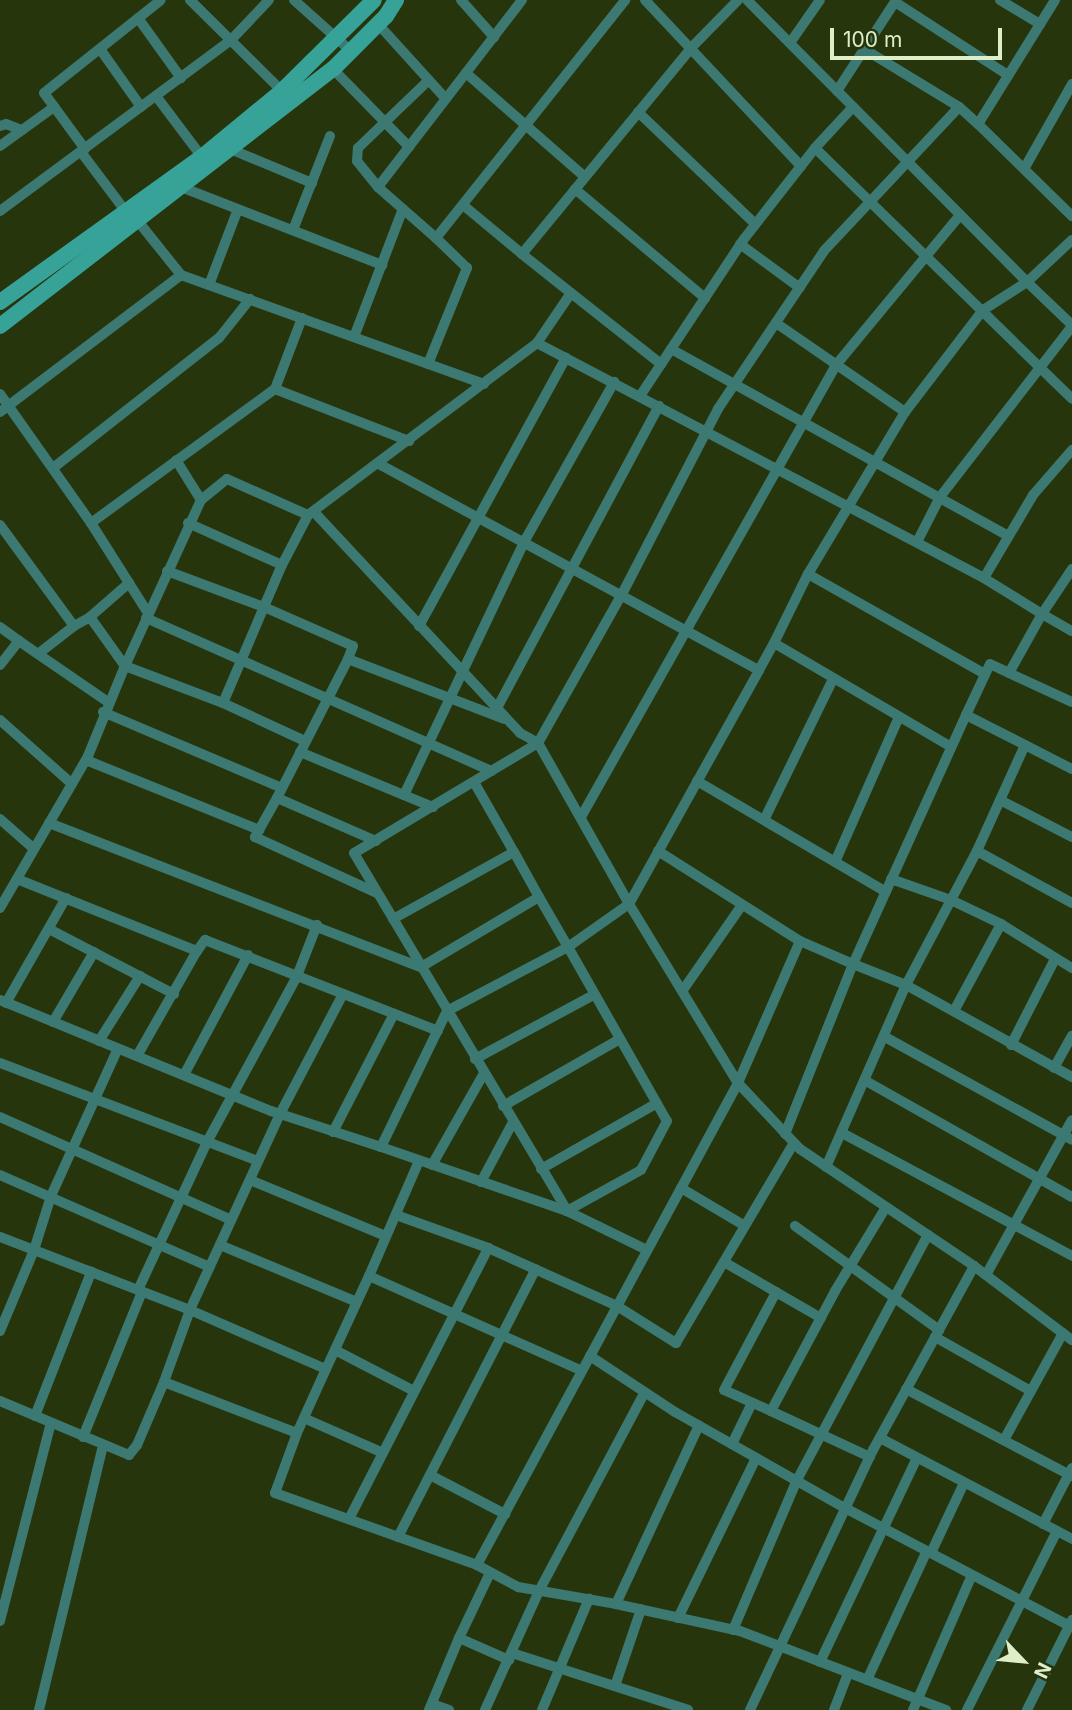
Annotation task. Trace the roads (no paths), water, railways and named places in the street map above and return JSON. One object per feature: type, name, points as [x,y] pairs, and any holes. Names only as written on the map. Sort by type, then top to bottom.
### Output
[{"type":"street","points":[[161,0],[44,93],[132,219],[181,275],[484,384]]},
{"type":"street","points":[[190,0],[287,96]]},
{"type":"street","points":[[0,211],[231,40],[269,0]]},
{"type":"street","points":[[293,0],[351,51]]},
{"type":"street","points":[[0,326],[287,96],[333,69],[382,20],[397,0]]},
{"type":"street","points":[[461,0],[494,37]]},
{"type":"street","points":[[378,187],[522,0]]},
{"type":"street","points":[[436,238],[625,0]]},
{"type":"street","points":[[645,0],[801,166]]},
{"type":"street","points":[[522,254],[691,48],[737,0]]},
{"type":"street","points":[[747,0],[1072,326],[940,497],[917,542]]},
{"type":"street","points":[[790,43],[820,0]]},
{"type":"street","points":[[1000,0],[1040,24]]},
{"type":"street","points":[[978,124],[1055,0]]},
{"type":"street","points":[[0,302],[181,187],[206,161],[230,149],[287,96],[370,1],[382,20],[446,99]]},
{"type":"street","points":[[837,90],[896,1],[1008,75]]},
{"type":"street","points":[[138,18],[181,78]]},
{"type":"street","points":[[100,49],[141,107]]},
{"type":"street","points":[[864,49],[959,107],[1072,216]]},
{"type":"street","points":[[333,69],[409,147]]},
{"type":"street","points":[[466,73],[524,127],[585,177]]},
{"type":"street","points":[[428,364],[467,268],[378,187],[357,161],[356,153],[429,80]]},
{"type":"street","points":[[1024,169],[1072,84]]},
{"type":"street","points":[[156,96],[206,161]]},
{"type":"street","points":[[0,146],[54,107]]},
{"type":"street","points":[[640,396],[740,244],[815,148],[853,107]]},
{"type":"street","points":[[566,1211],[354,853],[538,743],[622,594],[707,430],[735,384],[824,251],[959,107]]},
{"type":"street","points":[[638,112],[755,224]]},
{"type":"street","points":[[0,126],[6,124],[22,130]]},
{"type":"street","points":[[293,230],[330,136]]},
{"type":"street","points":[[815,148],[1072,399]]},
{"type":"street","points":[[230,149],[312,183]]},
{"type":"street","points":[[181,187],[382,265]]},
{"type":"street","points":[[575,189],[705,298]]},
{"type":"street","points":[[463,205],[661,364]]},
{"type":"street","points":[[209,285],[238,209]]},
{"type":"street","points":[[355,337],[403,209]]},
{"type":"street","points":[[581,817],[836,365],[960,215]]},
{"type":"street","points":[[381,1147],[447,1012],[568,947],[629,904],[774,643],[808,574],[905,412],[983,310],[1027,282],[1072,240]]},
{"type":"street","points":[[740,244],[800,288]]},
{"type":"street","points":[[4,409],[181,275]]},
{"type":"street","points":[[223,703],[282,565],[311,514],[537,343],[571,293]]},
{"type":"street","points":[[53,468],[219,338],[250,299]]},
{"type":"street","points":[[90,523],[275,389],[302,318]]},
{"type":"street","points":[[776,323],[905,412]]},
{"type":"street","points":[[537,343],[707,430],[984,578],[1072,631]]},
{"type":"street","points":[[671,349],[1009,536]]},
{"type":"street","points":[[419,626],[566,358]]},
{"type":"street","points":[[404,794],[524,542],[614,382]]},
{"type":"street","points":[[275,389],[409,441]]},
{"type":"street","points":[[0,394],[4,409],[53,468],[147,615],[325,700],[492,771]]},
{"type":"street","points":[[497,708],[659,405]]},
{"type":"street","points":[[984,578],[1033,495],[1072,450]]},
{"type":"street","points":[[177,460],[201,500]]},
{"type":"street","points":[[379,464],[759,670]]},
{"type":"street","points":[[0,908],[86,760],[106,707],[188,523],[201,500],[226,479],[311,514],[520,733],[538,743],[629,904],[738,1083],[785,1134],[827,1167],[974,1266],[1069,1336],[1031,1391],[1004,1440]]},
{"type":"street","points":[[188,523],[282,565]]},
{"type":"street","points":[[0,525],[74,626]]},
{"type":"street","points":[[167,570],[264,607],[353,646],[280,793],[255,837],[377,893]]},
{"type":"street","points":[[1009,673],[1042,614],[1072,570]]},
{"type":"street","points":[[808,574],[985,674]]},
{"type":"street","points":[[38,654],[90,617],[129,583]]},
{"type":"street","points":[[90,617],[125,666],[223,703],[305,741]]},
{"type":"street","points":[[0,627],[106,707],[376,841]]},
{"type":"street","points":[[0,665],[19,641]]},
{"type":"street","points":[[774,643],[951,747]]},
{"type":"street","points":[[348,659],[508,720]]},
{"type":"street","points":[[785,1134],[853,964],[990,664],[1072,702]]},
{"type":"street","points":[[764,820],[833,679]]},
{"type":"street","points":[[966,715],[1072,769]]},
{"type":"street","points":[[835,862],[899,717]]},
{"type":"street","points":[[0,720],[72,784]]},
{"type":"street","points":[[827,1167],[906,985],[977,851],[1025,745]]},
{"type":"street","points":[[300,752],[433,807]]},
{"type":"street","points":[[86,760],[259,831]]},
{"type":"street","points":[[697,781],[886,892]]},
{"type":"street","points":[[474,782],[667,1121],[641,1170],[566,1211]]},
{"type":"street","points":[[1000,800],[1072,837]]},
{"type":"street","points":[[0,820],[34,849]]},
{"type":"street","points":[[50,823],[421,967]]},
{"type":"street","points":[[658,851],[800,941],[906,985],[1072,1077]]},
{"type":"street","points":[[977,851],[1072,903]]},
{"type":"street","points":[[393,919],[514,852]]},
{"type":"street","points":[[17,879],[197,951]]},
{"type":"street","points":[[891,879],[951,900],[1001,924],[1055,960],[1072,968]]},
{"type":"street","points":[[421,967],[539,897]]},
{"type":"street","points":[[66,898],[3,1002],[280,1114],[566,1211],[647,1250]]},
{"type":"street","points":[[683,990],[742,905]]},
{"type":"street","points":[[954,1011],[1001,924]]},
{"type":"street","points":[[83,1437],[159,1245],[207,1142],[297,976],[317,925]]},
{"type":"street","points":[[48,929],[174,994]]},
{"type":"street","points":[[137,1056],[205,940],[438,1031]]},
{"type":"street","points":[[477,1565],[738,1083],[800,941]]},
{"type":"street","points":[[53,1022],[94,952]]},
{"type":"street","points":[[184,1075],[248,956]]},
{"type":"street","points":[[1011,1045],[1055,960]]},
{"type":"street","points":[[99,1041],[140,976]]},
{"type":"street","points":[[0,1401],[125,1455],[131,1454],[164,1382],[190,1310],[258,1161],[343,994]]},
{"type":"street","points":[[475,1059],[595,994]]},
{"type":"street","points":[[333,1132],[394,1014]]},
{"type":"street","points":[[1054,1068],[1072,1036]]},
{"type":"street","points":[[885,1037],[1068,1137]]},
{"type":"street","points":[[503,1106],[621,1039]]},
{"type":"street","points":[[0,1331],[34,1250],[51,1196],[118,1048]]},
{"type":"street","points":[[0,1063],[94,1101],[258,1161]]},
{"type":"street","points":[[432,1165],[483,1074]]},
{"type":"street","points":[[866,1081],[1072,1197]]},
{"type":"street","points":[[541,1169],[657,1103]]},
{"type":"street","points":[[0,1117],[73,1147],[231,1220]]},
{"type":"street","points":[[986,1275],[1039,1180],[1068,1137],[1072,1120]]},
{"type":"street","points":[[481,1182],[513,1122]]},
{"type":"street","points":[[842,1133],[1072,1256]]},
{"type":"street","points":[[396,1215],[488,1248],[617,1306],[676,1343],[794,1143]]},
{"type":"street","points":[[419,1161],[306,1419],[297,1433],[275,1493],[477,1565],[518,1587],[616,1604],[733,1630],[867,1680],[915,1704],[946,1710]]},
{"type":"street","points":[[0,1175],[210,1267]]},
{"type":"street","points":[[250,1180],[386,1236]]},
{"type":"street","points":[[681,1188],[745,1226]]},
{"type":"street","points":[[771,1411],[821,1318],[886,1207]]},
{"type":"street","points":[[795,1226],[937,1334],[1031,1391]]},
{"type":"street","points":[[733,1630],[796,1480],[928,1235]]},
{"type":"street","points":[[0,1237],[190,1310],[326,1369]]},
{"type":"street","points":[[220,1245],[357,1302]]},
{"type":"street","points":[[349,1519],[488,1248]]},
{"type":"street","points":[[724,1262],[821,1318]]},
{"type":"street","points":[[750,1710],[778,1646],[870,1457],[974,1266]]},
{"type":"street","points":[[398,1537],[536,1269]]},
{"type":"street","points":[[35,1416],[91,1272]]},
{"type":"street","points":[[369,1276],[455,1312],[582,1371]]},
{"type":"street","points":[[776,1292],[724,1390],[870,1457]]},
{"type":"street","points":[[335,1350],[414,1391]]},
{"type":"street","points":[[590,1356],[699,1425],[845,1508],[1071,1624],[1027,1710]]},
{"type":"street","points":[[164,1382],[297,1433]]},
{"type":"street","points":[[906,1389],[1071,1473],[1043,1524]]},
{"type":"street","points":[[485,1710],[538,1591],[645,1392]]},
{"type":"street","points":[[732,1444],[752,1402]]},
{"type":"street","points":[[306,1419],[383,1452]]},
{"type":"street","points":[[0,1621],[4,1586],[51,1423]]},
{"type":"street","points":[[616,1604],[699,1425]]},
{"type":"street","points":[[880,1438],[1072,1539]]},
{"type":"street","points":[[38,1710],[103,1446]]},
{"type":"street","points":[[678,1618],[756,1458]]},
{"type":"street","points":[[820,1662],[918,1458]]},
{"type":"street","points":[[430,1475],[505,1514]]},
{"type":"street","points":[[867,1680],[964,1483]]},
{"type":"street","points":[[967,1710],[1057,1531]]},
{"type":"street","points":[[449,1710],[430,1707],[490,1573]]},
{"type":"street","points":[[915,1704],[972,1575]]},
{"type":"street","points":[[542,1710],[589,1599]]},
{"type":"street","points":[[615,1686],[641,1609]]},
{"type":"street","points":[[459,1638],[682,1709]]},
{"type":"street","points":[[834,1710],[848,1673]]}]
